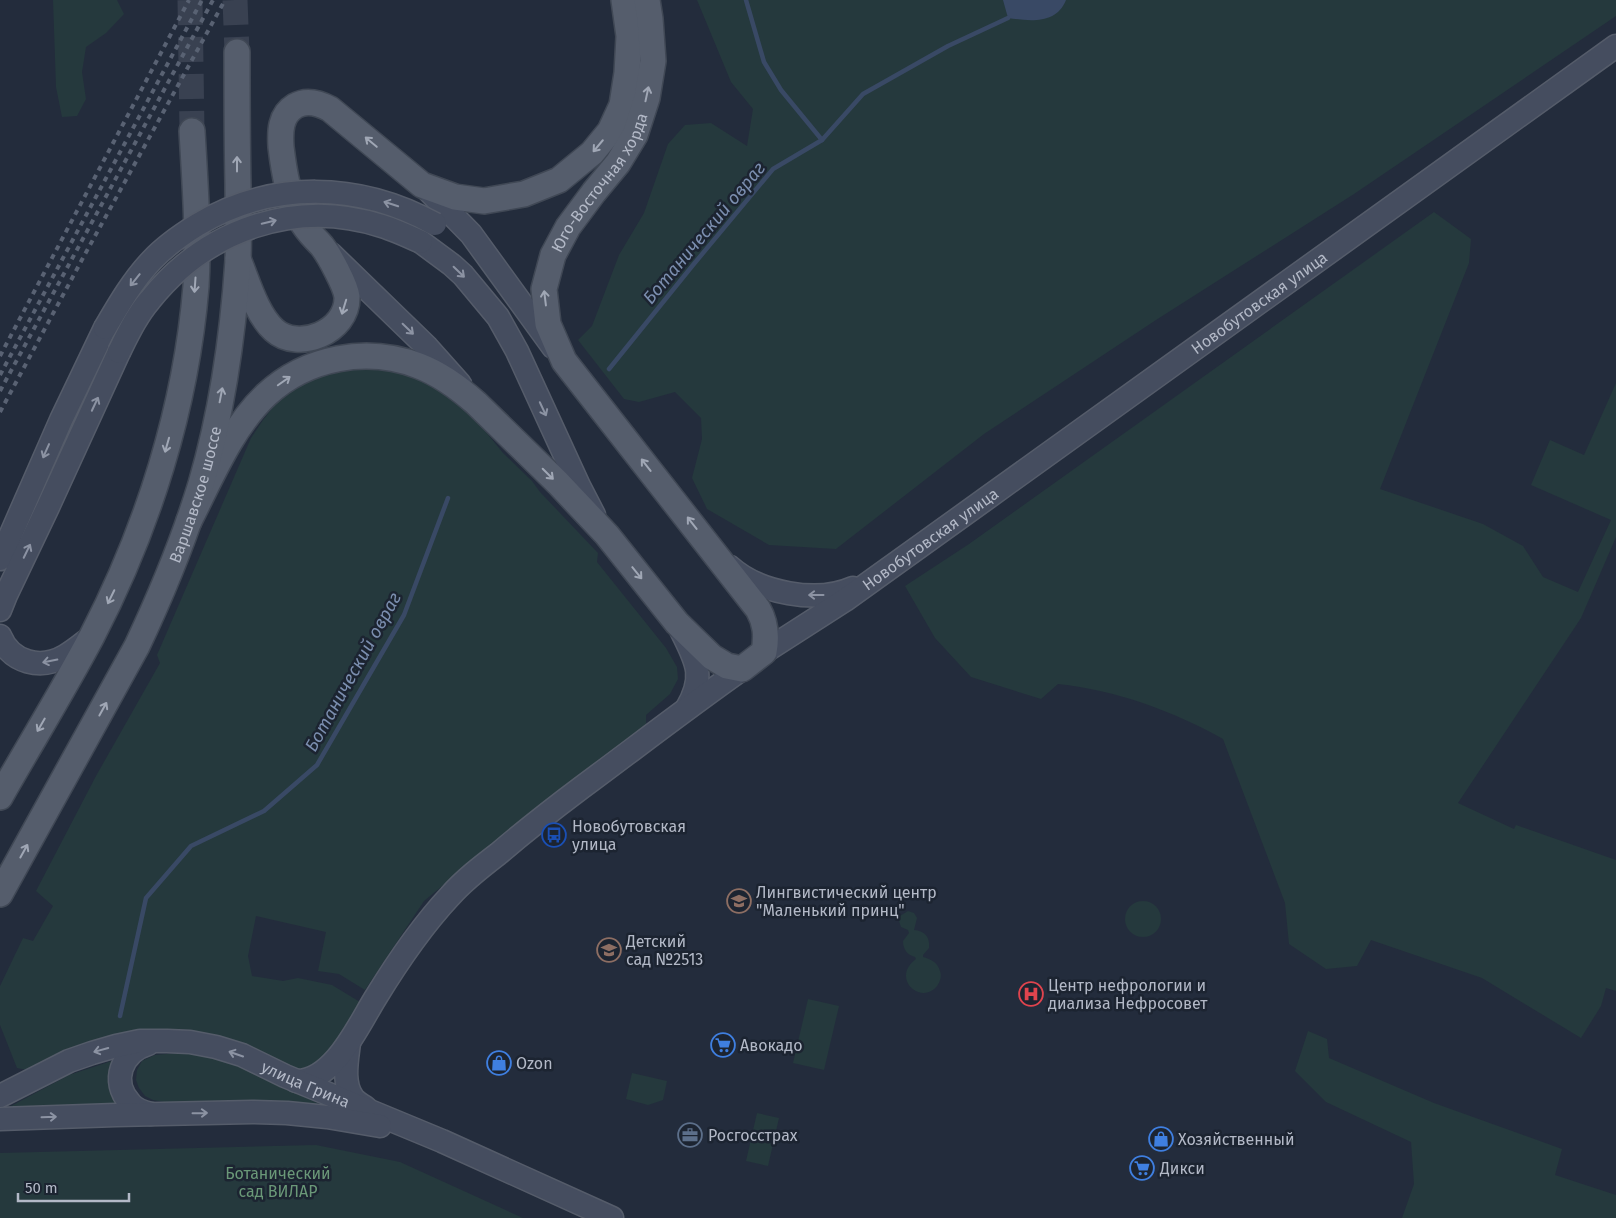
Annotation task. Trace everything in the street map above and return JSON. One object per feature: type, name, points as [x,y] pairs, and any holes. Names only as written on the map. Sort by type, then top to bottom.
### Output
[{"type":"main road","name":"Юго-Восточная хорда","points":[[238,259],[262,314],[272,328],[280,335],[306,339],[317,337],[336,325],[346,306],[347,297],[344,285],[323,247],[301,221],[288,187],[283,164],[281,126],[284,118],[292,108],[300,104],[310,102],[330,109],[422,184],[455,197],[484,200],[524,194],[559,180],[592,153],[610,131],[622,105],[627,73],[629,36],[624,0]]},
{"type":"main road","name":"Юго-Восточная хорда","points":[[647,0],[653,61],[647,98],[635,135],[618,163],[568,227],[553,255],[544,289],[548,324],[564,361],[758,608],[763,618],[766,638],[764,652]]},
{"type":"main road","name":"Варшавское шоссе","points":[[0,894],[137,646],[157,605],[201,484],[222,392],[234,308],[238,259],[237,52]]},
{"type":"main road","points":[[0,797],[91,637],[134,545],[148,508],[171,432],[186,362],[193,317],[197,246],[192,131]]},
{"type":"main road","points":[[189,521],[235,434],[266,396],[282,382],[299,371],[338,358],[358,356],[389,358],[420,366],[434,373],[476,402],[558,483],[607,535],[677,623],[712,657],[727,666],[742,668]]},
{"type":"main road","name":"Новобутовская улица","points":[[742,668],[764,652]]},
{"type":"street","name":"Новобутовская улица","points":[[764,652],[878,576],[1616,46]]},
{"type":"street","points":[[422,184],[471,234],[564,361]]},
{"type":"street","points":[[0,559],[61,420],[105,328],[132,283],[168,245],[210,218],[251,201],[291,193],[340,193],[364,196],[414,212],[435,224],[479,257],[514,293]]},
{"type":"street","points":[[0,610],[119,352],[149,300],[184,264],[221,240],[258,224],[293,217],[337,217],[382,225],[420,242],[452,264],[463,275],[498,317],[517,352],[579,486],[607,535]]},
{"type":"street","points":[[323,247],[427,347],[476,402]]},
{"type":"street","points":[[714,552],[739,576],[772,590],[791,593],[828,594],[846,591],[878,576]]},
{"type":"street","points":[[677,623],[698,667],[698,681],[687,708]]},
{"type":"street","points":[[0,636],[8,651],[15,657],[41,663],[58,660],[67,656],[91,637]]},
{"type":"street","name":"Новобутовская улица","points":[[296,1081],[305,1081],[322,1072],[342,1051],[405,950],[426,923],[468,878],[540,819],[742,668]]},
{"type":"street","points":[[0,1096],[69,1061],[92,1053],[140,1041],[167,1041]]},
{"type":"street","points":[[151,1114],[138,1110],[130,1104],[121,1086],[121,1068],[125,1059],[139,1046],[167,1041]]},
{"type":"street","name":"улица Грина","points":[[167,1041],[190,1042],[242,1055],[331,1096],[363,1116],[442,1141],[612,1218]]},
{"type":"street","points":[[331,1096],[330,1076],[342,1051]]},
{"type":"street","points":[[342,1051],[346,1062],[347,1082],[363,1116]]},
{"type":"street","name":"улица Грина","points":[[0,1119],[252,1112],[363,1116]]},
{"type":"green space","points":[[53,0],[117,0],[124,14],[106,33],[86,47],[82,72],[86,99],[77,116],[62,117],[56,87]]},
{"type":"green space","points":[[697,0],[1616,0],[1616,16],[1354,194],[1156,320],[984,434],[836,549],[769,545],[707,509],[692,478],[702,439],[701,418],[675,392],[639,402],[624,399],[578,340],[592,326],[619,255],[644,213],[668,144],[685,125],[711,123],[747,146],[753,109],[731,82]]},
{"type":"green space","points":[[1434,212],[1471,239],[1469,263],[1380,489],[1483,524],[1523,546],[1543,577],[1578,592],[1611,520],[1531,485],[1550,440],[1584,455],[1616,383],[1616,537],[1581,618],[1458,803],[1514,829],[1516,825],[1616,860],[1616,991],[1606,988],[1601,1006],[1581,1038],[1482,978],[1371,940],[1357,966],[1326,969],[1289,944],[1285,903],[1223,739],[1184,719],[1144,703],[1101,691],[1058,684],[1041,699],[971,677],[935,638],[905,586],[969,544]]},
{"type":"green space","points":[[373,366],[413,372],[430,382],[458,404],[481,426],[503,453],[532,481],[540,492],[598,553],[597,562],[666,648],[677,667],[678,679],[670,694],[646,715],[646,725],[540,810],[487,849],[424,901],[365,990],[339,974],[318,971],[326,932],[256,916],[248,956],[252,976],[283,981],[298,978],[332,985],[360,1002],[330,1055],[304,1071],[286,1066],[205,1034],[32,1071],[17,1068],[0,1025],[0,986],[23,938],[33,941],[53,906],[36,891],[96,776],[160,663],[157,655],[251,438],[277,402],[293,389],[314,377],[346,367]]},
{"type":"green space","points":[[1143,901],[1150,902],[1156,906],[1160,912],[1160,926],[1156,932],[1150,936],[1143,937],[1136,936],[1130,932],[1126,926],[1125,919],[1126,912],[1130,906],[1136,902]]},
{"type":"green space","points":[[908,911],[914,913],[917,918],[914,930],[924,933],[929,941],[929,948],[923,957],[936,964],[941,973],[937,986],[923,993],[916,991],[907,981],[906,974],[909,966],[916,959],[904,947],[903,941],[909,933],[908,930],[901,927],[899,921],[900,916]]},
{"type":"green space","points":[[808,999],[839,1006],[824,1070],[793,1063]]},
{"type":"green space","points":[[1308,1031],[1327,1039],[1329,1058],[1434,1103],[1562,1149],[1555,1175],[1616,1195],[1616,1218],[1402,1218],[1414,1184],[1411,1142],[1326,1102],[1295,1071]]},
{"type":"green space","points":[[198,1054],[238,1064],[323,1106],[275,1101],[175,1104],[153,1100],[145,1096],[136,1080],[137,1070],[142,1061],[155,1055]]},
{"type":"green space","points":[[121,1058],[125,1105],[0,1112],[69,1075]]},
{"type":"green space","points":[[632,1073],[667,1081],[663,1100],[648,1105],[626,1099]]},
{"type":"green space","points":[[757,1113],[779,1118],[768,1166],[746,1161]]},
{"type":"green space","name":"Ботанический сад ВИЛАР","points":[[316,1145],[400,1162],[523,1218],[0,1218],[0,1153]]},
{"type":"water","points":[[1003,0],[1066,0],[1056,14],[1041,20],[1025,20],[1008,18]]},
{"type":"waterway","points":[[746,0],[764,62],[781,90],[822,140]]},
{"type":"waterway","name":"Ботанический овраг","points":[[609,369],[773,169],[822,140],[863,94],[948,46],[1008,18]]},
{"type":"waterway","name":"Ботанический овраг","points":[[120,1016],[146,898],[191,846],[264,811],[317,765],[404,615],[448,498]]},
{"type":"tunnel","points":[[190,0],[192,131]]},
{"type":"tunnel","points":[[235,0],[237,52]]},
{"type":"railway","points":[[0,356],[189,0]]},
{"type":"railway","points":[[0,375],[202,0]]},
{"type":"railway","points":[[0,391],[213,0]]},
{"type":"railway","points":[[0,412],[225,0]]},
{"type":"place","name":"Новобутовская улица","points":[[554,835]]},
{"type":"place","name":"Лингвистический центр \"Маленький принц\"","points":[[739,901]]},
{"type":"place","name":"Детский сад №2513","points":[[609,950]]},
{"type":"place","name":"Центр нефрологии и диализа Нефросовет","points":[[1031,994]]},
{"type":"place","name":"Авокадо","points":[[723,1045]]},
{"type":"place","name":"Ozon","points":[[499,1063]]},
{"type":"place","name":"Росгосстрах","points":[[690,1135]]},
{"type":"place","name":"Хозяйственный","points":[[1161,1139]]},
{"type":"place","name":"Дикси","points":[[1142,1168]]}]
